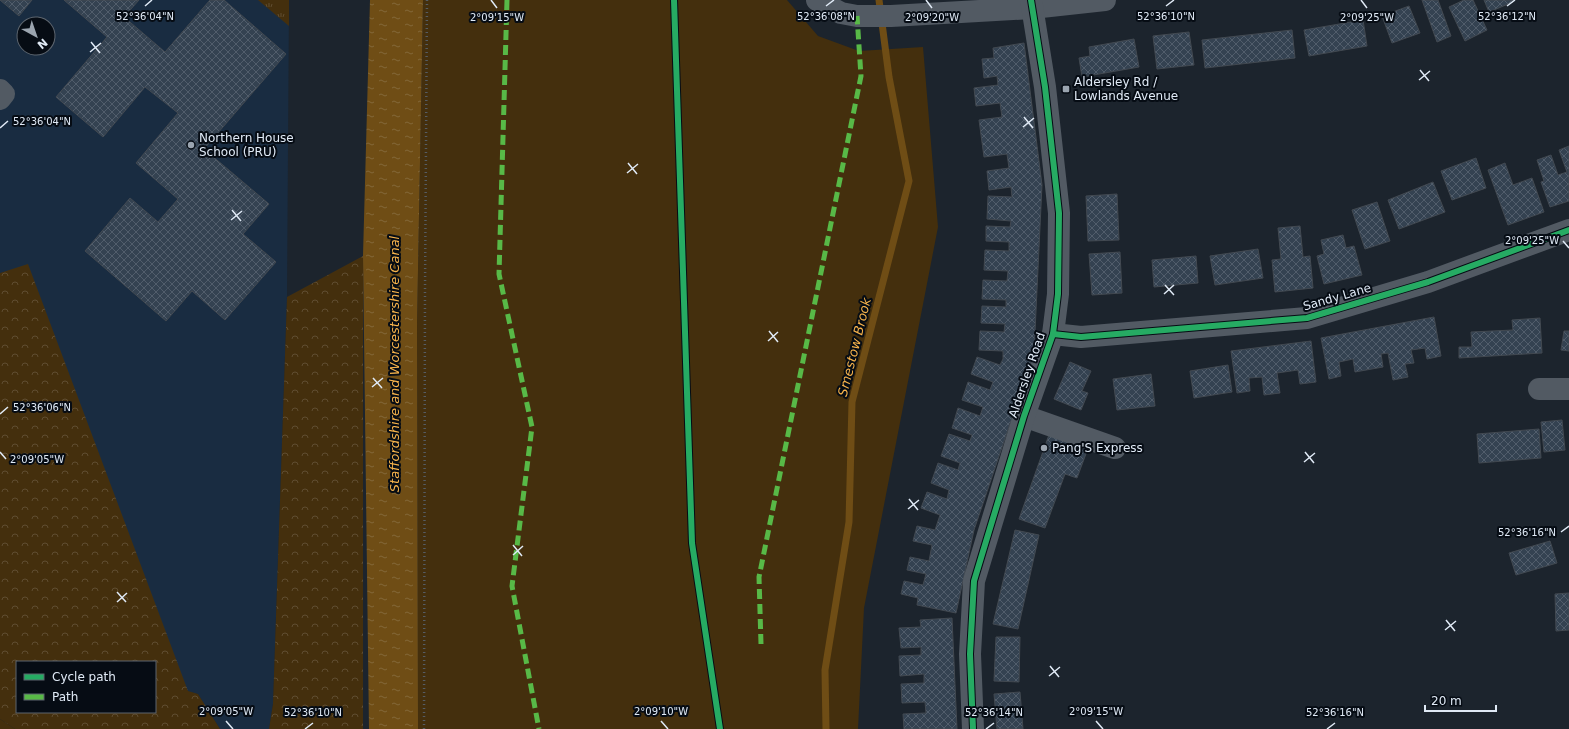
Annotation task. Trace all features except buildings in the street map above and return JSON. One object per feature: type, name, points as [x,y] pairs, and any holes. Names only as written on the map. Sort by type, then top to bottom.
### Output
[{"type":"street","points":[[817,0],[841,13],[857,16],[891,16],[1032,4],[1105,0]]},
{"type":"street","name":"Aldersley Road","points":[[973,729],[970,654],[974,581],[1024,416],[1053,334],[1058,294],[1059,213],[1045,87],[1032,4]]},
{"type":"street","points":[[0,90],[4,94],[0,99]]},
{"type":"street","name":"Sandy Lane","points":[[1053,334],[1082,336],[1306,318],[1428,282],[1569,230]]},
{"type":"street","points":[[1539,389],[1569,389]]},
{"type":"street","points":[[1024,416],[1115,448]]},
{"type":"path","points":[[424,729],[424,354],[427,0]]},
{"type":"shaded area","points":[[0,0],[289,0],[287,297],[273,704],[269,729],[220,729],[198,694],[156,683],[156,661],[0,645]]},
{"type":"green space","points":[[258,0],[289,0],[289,26]]},
{"type":"green space","points":[[423,0],[787,0],[818,36],[859,51],[923,47],[938,227],[864,608],[858,729],[418,729],[417,323]]},
{"type":"green space","points":[[363,256],[363,729],[269,729],[273,704],[287,297]]},
{"type":"green space","points":[[28,264],[188,691],[198,694],[220,729],[15,729],[0,719],[0,273]]},
{"type":"green space","points":[[0,719],[15,729],[0,729]]},
{"type":"water","name":"Staffordshire and Worcestershire Canal","points":[[370,0],[423,0],[417,323],[418,729],[369,729],[363,256]]},
{"type":"waterway","name":"Smestow Brook","points":[[826,729],[825,670],[849,522],[852,402],[909,181],[889,77],[879,0]]},
{"type":"marked path","points":[[507,0],[499,274],[532,427],[512,586],[539,729]]},
{"type":"marked path","points":[[761,644],[759,577],[861,76],[857,16]]},
{"type":"cycle path","points":[[674,0],[692,543],[720,729]]},
{"type":"cycle path","points":[[973,729],[970,654],[974,581],[1024,416],[1053,334],[1058,294],[1059,213],[1045,87],[1031,0]]},
{"type":"cycle path","points":[[1053,334],[1081,337],[1307,318],[1428,282],[1569,230]]},
{"type":"place","name":"Aldersley Rd / Lowlands Avenue","points":[[1066,89]]},
{"type":"place","name":"Northern House School (PRU)","points":[[191,145]]},
{"type":"place","name":"Pang'S Express","points":[[1044,448]]}]
